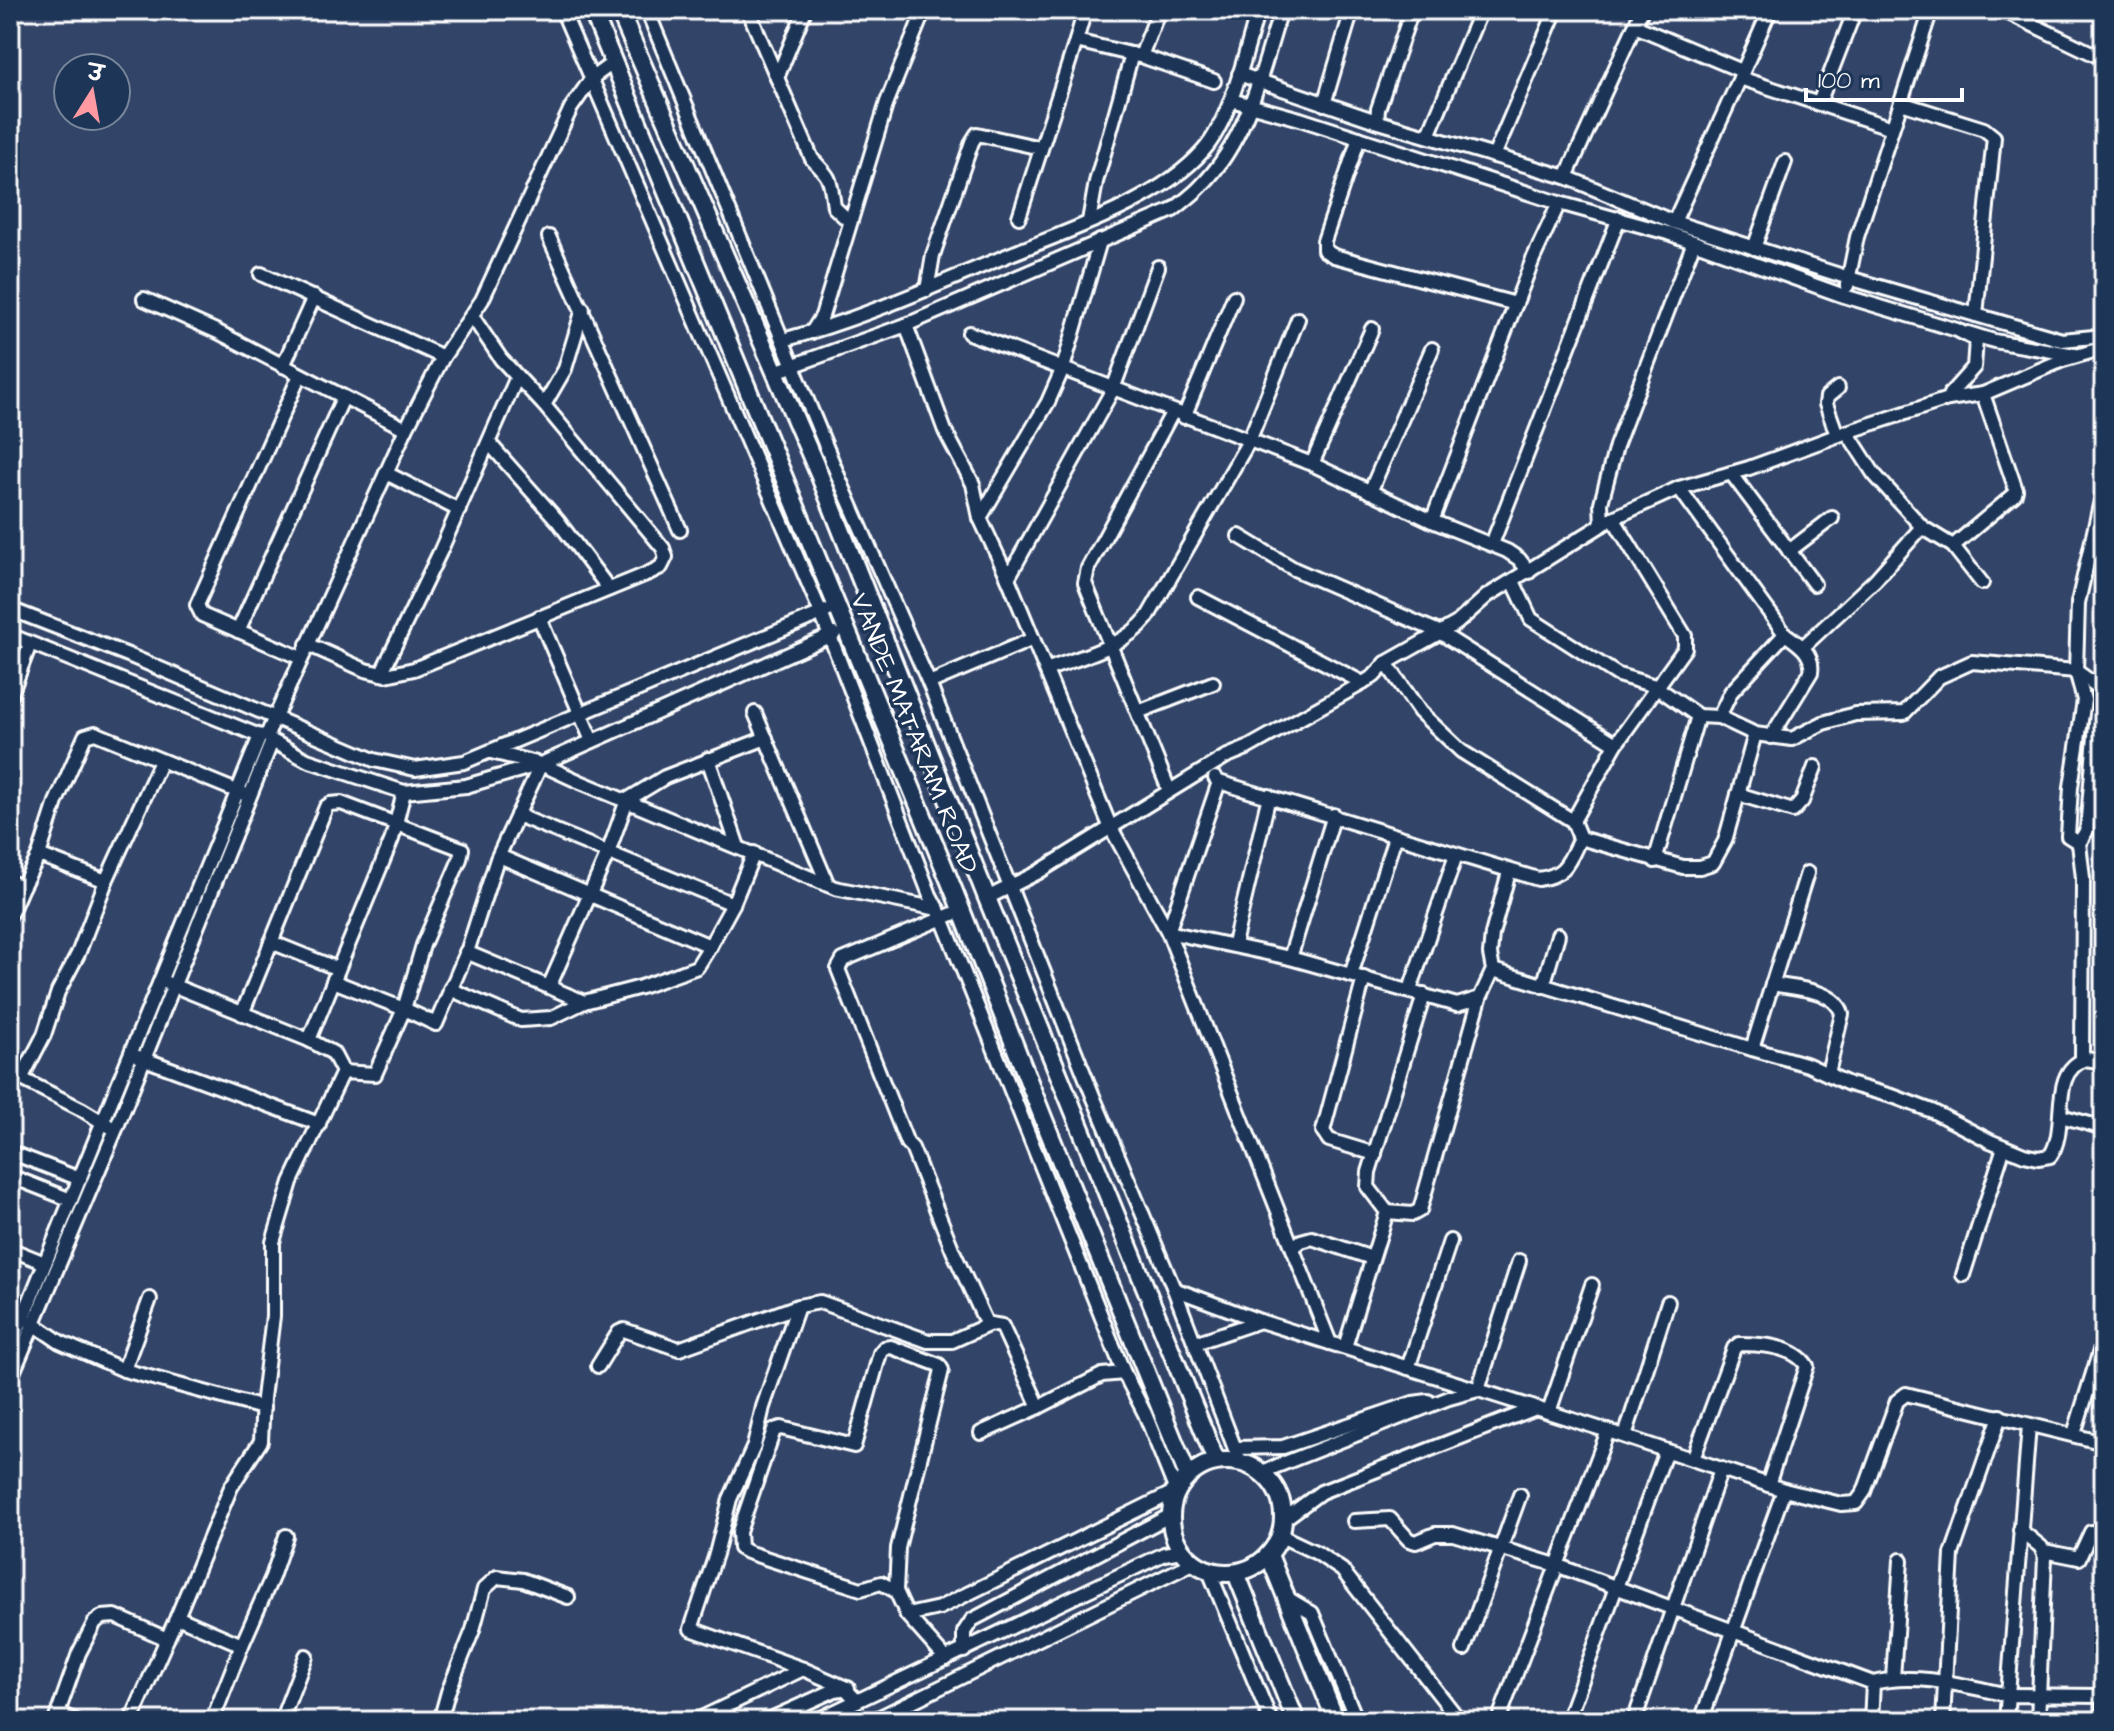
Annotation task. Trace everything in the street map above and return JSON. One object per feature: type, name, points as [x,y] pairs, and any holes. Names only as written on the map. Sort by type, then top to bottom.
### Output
[{"type":"main road","name":"VANDE MATARAM ROAD","points":[[592,10],[829,610],[846,628],[1188,1476]]},
{"type":"main road","name":"VANDE MATARAM ROAD","points":[[621,12],[775,372],[1216,1461]]},
{"type":"main road","points":[[1237,1455],[1262,1472],[1277,1490],[1284,1512],[1282,1528],[1269,1555],[1254,1567],[1236,1573],[1196,1561],[1171,1527],[1176,1491],[1201,1466],[1216,1461],[1237,1455]]},
{"type":"main road","points":[[1269,1555],[1336,1721]]},
{"type":"main road","points":[[1236,1573],[1296,1721]]},
{"type":"street","points":[[562,10],[829,610],[830,636],[1124,1373],[1145,1414],[1176,1491],[939,1608],[907,1615]]},
{"type":"street","points":[[647,10],[793,365],[929,683],[1009,889],[1174,1289],[1237,1455],[1283,1447],[1413,1403],[1449,1398]]},
{"type":"street","points":[[748,10],[812,159],[826,171],[830,180],[834,207],[850,222]]},
{"type":"street","points":[[777,78],[805,10]]},
{"type":"street","points":[[812,332],[822,316],[887,102],[924,10]]},
{"type":"street","points":[[1019,217],[1085,10]]},
{"type":"street","points":[[1089,221],[1096,182],[1137,55],[1159,10]]},
{"type":"street","points":[[783,340],[927,290],[1146,195],[1180,173],[1205,150],[1231,100],[1258,10]]},
{"type":"street","points":[[775,372],[906,325],[1173,210],[1203,185],[1226,154],[1252,106],[1281,10]]},
{"type":"street","points":[[1324,104],[1352,10]]},
{"type":"street","points":[[1377,121],[1412,10]]},
{"type":"street","points":[[1428,136],[1481,10]]},
{"type":"street","points":[[1494,156],[1556,10]]},
{"type":"street","points":[[1566,177],[1642,10]]},
{"type":"street","points":[[1674,222],[1770,10]]},
{"type":"street","points":[[1819,103],[1855,10]]},
{"type":"street","points":[[1844,296],[1857,237],[1931,10]]},
{"type":"street","points":[[2002,10],[2104,59]]},
{"type":"street","points":[[1635,26],[1741,74],[1892,128]]},
{"type":"street","points":[[1076,41],[1137,55],[1214,81]]},
{"type":"street","points":[[10,1349],[30,1321],[116,1129],[250,797],[273,718],[406,429],[443,357],[482,300],[571,108],[592,78],[614,62]]},
{"type":"street","points":[[1239,74],[1377,121],[1566,177],[1674,222],[1849,278],[2062,340],[2104,336]]},
{"type":"street","points":[[1231,100],[1559,203],[1619,218],[1844,296],[1957,330],[1994,341],[2079,355]]},
{"type":"street","points":[[1901,103],[1984,129],[1994,137],[1976,315]]},
{"type":"street","points":[[927,290],[933,255],[977,134],[1041,148]]},
{"type":"street","points":[[1359,138],[1324,241],[1324,250],[1334,256],[1516,304]]},
{"type":"street","points":[[1754,248],[1785,162]]},
{"type":"street","points":[[1432,521],[1516,304],[1559,203]]},
{"type":"street","points":[[1492,544],[1619,218]]},
{"type":"street","points":[[549,237],[680,530]]},
{"type":"street","points":[[980,518],[1048,402],[1063,368],[1100,241]]},
{"type":"street","points":[[1573,821],[1616,744],[1685,648],[1685,636],[1608,521],[1601,503],[1616,446],[1694,242]]},
{"type":"street","points":[[1008,578],[1113,389],[1158,267]]},
{"type":"street","points":[[261,274],[443,357]]},
{"type":"street","points":[[283,366],[314,297]]},
{"type":"street","points":[[1169,790],[1085,583],[1088,568],[1178,415],[1234,297]]},
{"type":"street","points":[[144,299],[218,332],[406,429]]},
{"type":"street","points":[[544,405],[565,369],[583,309]]},
{"type":"street","points":[[307,644],[381,674],[414,669],[661,567],[666,557],[663,548],[544,405],[501,359],[472,316]]},
{"type":"street","points":[[1046,670],[1111,645],[1139,627],[1147,618],[1249,441],[1298,319]]},
{"type":"street","points":[[906,325],[945,431],[973,484],[980,518],[1008,578],[1110,826],[1168,932],[1330,1343]]},
{"type":"street","points":[[1312,464],[1372,329]]},
{"type":"street","points":[[1948,399],[1974,367],[1976,340],[1957,330]]},
{"type":"street","points":[[969,333],[1312,464],[1432,521],[1492,544],[1519,559],[1529,572]]},
{"type":"street","points":[[987,898],[1009,889],[1225,757],[1363,683],[1386,663],[1457,623],[1487,596],[1608,521],[1679,488],[1948,399],[1983,394],[2104,348]]},
{"type":"street","points":[[1370,492],[1432,349]]},
{"type":"street","points":[[300,375],[197,605],[202,615],[301,658]]},
{"type":"street","points":[[381,674],[459,510],[517,377]]},
{"type":"street","points":[[1838,388],[1827,397],[1826,404],[1842,434],[1922,527],[1953,546],[1982,583]]},
{"type":"street","points":[[1953,546],[2016,490],[1983,394]]},
{"type":"street","points":[[238,631],[343,398]]},
{"type":"street","points":[[489,443],[558,521],[609,589]]},
{"type":"street","points":[[386,473],[459,510]]},
{"type":"street","points":[[1731,473],[1814,584]]},
{"type":"street","points":[[2079,843],[2068,836],[2071,787],[2084,700],[2076,671],[2078,603],[2104,487]]},
{"type":"street","points":[[1679,488],[1785,634],[1803,647],[1812,665],[1811,672],[1771,737]]},
{"type":"street","points":[[1789,551],[1832,518]]},
{"type":"street","points":[[1803,647],[1875,580],[1922,527]]},
{"type":"street","points":[[1239,536],[1294,569],[1439,632],[1616,744]]},
{"type":"street","points":[[1513,581],[1531,619],[1618,675],[1655,686],[1698,716],[1719,717],[1755,734],[1771,737],[1792,739],[1823,723],[1855,714],[1904,713],[1939,677],[1972,662],[2076,671],[2104,691]]},
{"type":"street","points":[[1198,597],[1363,683]]},
{"type":"street","points":[[10,609],[374,760],[415,769],[464,762],[491,752],[829,610]]},
{"type":"street","points":[[539,617],[592,741]]},
{"type":"street","points":[[10,635],[266,738],[307,760],[404,792],[466,786],[541,764],[846,628]]},
{"type":"street","points":[[1719,717],[1731,692],[1785,634]]},
{"type":"street","points":[[929,683],[1033,639]]},
{"type":"street","points":[[10,697],[30,644]]},
{"type":"street","points":[[1207,770],[1219,782],[1334,815],[1509,872],[1538,879],[1558,875],[1569,862],[1580,838],[1573,821],[1461,751],[1420,712],[1386,663]]},
{"type":"street","points":[[1138,712],[1213,683]]},
{"type":"street","points":[[2082,1060],[2083,878],[2079,843],[2087,830],[2097,713],[2104,697]]},
{"type":"street","points":[[755,713],[828,885]]},
{"type":"street","points":[[1655,861],[1698,716]]},
{"type":"street","points":[[10,915],[16,884],[39,855],[56,802],[85,736],[95,733],[250,797]]},
{"type":"street","points":[[1580,838],[1655,861],[1691,867],[1713,863],[1725,841],[1755,734]]},
{"type":"street","points":[[10,1380],[45,1263],[128,1054],[237,791],[266,738]]},
{"type":"street","points":[[549,987],[608,853],[627,800],[665,777],[766,738]]},
{"type":"street","points":[[491,752],[541,764],[828,885],[940,913]]},
{"type":"street","points":[[708,759],[738,847]]},
{"type":"street","points":[[116,1129],[16,1076],[44,1035],[58,992],[78,954],[106,881],[161,761]]},
{"type":"street","points":[[271,942],[436,1024],[466,952],[499,856],[541,764]]},
{"type":"street","points":[[1738,794],[1793,811],[1802,801],[1815,767]]},
{"type":"street","points":[[1168,932],[1219,782]]},
{"type":"street","points":[[309,1040],[396,826],[404,792]]},
{"type":"street","points":[[1234,944],[1269,796]]},
{"type":"street","points":[[242,1014],[326,807],[341,803],[462,849],[423,945],[404,1009],[375,1074],[343,1072]]},
{"type":"street","points":[[517,815],[733,904]]},
{"type":"street","points":[[1290,958],[1334,815]]},
{"type":"street","points":[[1351,975],[1395,837]]},
{"type":"street","points":[[450,989],[521,1020],[551,1018],[584,1002],[641,987],[697,967],[733,904],[754,853]]},
{"type":"street","points":[[39,855],[106,881]]},
{"type":"street","points":[[1410,990],[1456,855]]},
{"type":"street","points":[[499,856],[710,946]]},
{"type":"street","points":[[1424,995],[1375,1154],[1368,1187],[1387,1212],[1413,1214],[1420,1210],[1480,998],[1493,970],[1490,954],[1492,934],[1509,872]]},
{"type":"street","points":[[1752,1049],[1807,873]]},
{"type":"street","points":[[962,910],[940,913],[843,960],[838,969],[907,1143],[912,1148],[953,1251],[987,1325]]},
{"type":"street","points":[[1168,932],[1290,958],[1457,1005],[1480,998]]},
{"type":"street","points":[[1543,986],[1558,935]]},
{"type":"street","points":[[466,952],[584,1002]]},
{"type":"street","points":[[1493,970],[1828,1073],[1849,1084],[1932,1111],[2004,1147],[2038,1158],[2050,1156],[2057,1146],[2068,1069],[2082,1060],[2104,1062]]},
{"type":"street","points":[[1364,978],[1323,1131],[1329,1140],[1375,1154]]},
{"type":"street","points":[[161,979],[174,987],[309,1040],[333,1053],[343,1072]]},
{"type":"street","points":[[1772,984],[1821,994],[1840,1007],[1842,1014],[1828,1073]]},
{"type":"street","points":[[128,1054],[319,1124]]},
{"type":"street","points":[[131,1721],[231,1487],[261,1441],[273,1316],[273,1242],[291,1182],[343,1072]]},
{"type":"street","points":[[2061,1116],[2104,1128]]},
{"type":"street","points":[[1963,1275],[2004,1147]]},
{"type":"street","points":[[10,1152],[80,1179]]},
{"type":"street","points":[[10,1176],[71,1200]]},
{"type":"street","points":[[1345,1347],[1387,1212]]},
{"type":"street","points":[[1293,1248],[1301,1241],[1312,1238],[1372,1258]]},
{"type":"street","points":[[1408,1368],[1450,1241]]},
{"type":"street","points":[[10,1249],[45,1263]]},
{"type":"street","points":[[1478,1390],[1519,1261]]},
{"type":"street","points":[[1460,1721],[1342,1570],[1282,1528],[1321,1492],[1542,1410],[1592,1285]]},
{"type":"street","points":[[1174,1289],[1260,1321],[1625,1436],[1768,1485],[1841,1504],[1856,1503],[1864,1492],[1897,1401],[1906,1394],[2104,1443]]},
{"type":"street","points":[[124,1370],[150,1299]]},
{"type":"street","points":[[598,1366],[619,1332],[624,1330],[679,1349],[798,1306],[820,1302],[928,1341],[952,1341],[987,1325],[1002,1326],[1039,1407]]},
{"type":"street","points":[[1625,1436],[1668,1302]]},
{"type":"street","points":[[798,1306],[763,1407],[754,1446],[730,1499],[691,1629],[844,1687],[872,1694]]},
{"type":"street","points":[[30,1321],[60,1342],[124,1370],[263,1408]]},
{"type":"street","points":[[1195,1343],[1260,1321]]},
{"type":"street","points":[[2074,1434],[2104,1338]]},
{"type":"street","points":[[1693,1459],[1734,1348],[1739,1344],[1776,1347],[1802,1359],[1807,1366],[1768,1485]]},
{"type":"street","points":[[896,1591],[881,1583],[861,1589],[747,1552],[740,1548],[739,1532],[774,1430],[781,1428],[854,1446],[880,1353],[884,1348],[891,1347],[939,1365],[942,1370],[898,1548],[896,1591],[907,1615],[946,1659]]},
{"type":"street","points":[[981,1433],[1102,1375],[1124,1373]]},
{"type":"street","points":[[1262,1472],[1449,1398],[1478,1390]]},
{"type":"street","points":[[1943,1721],[1952,1554],[2000,1416]]},
{"type":"street","points":[[2006,1721],[2029,1425]]},
{"type":"street","points":[[1498,1721],[1608,1431]]},
{"type":"street","points":[[1567,1721],[1666,1451]]},
{"type":"street","points":[[1634,1721],[1721,1469]]},
{"type":"street","points":[[1701,1721],[1784,1490]]},
{"type":"street","points":[[1464,1649],[1520,1495]]},
{"type":"street","points":[[964,1651],[964,1632],[972,1620],[1171,1515]]},
{"type":"street","points":[[1354,1521],[1390,1519],[1409,1540],[1416,1542],[1435,1534],[1453,1534],[1556,1565],[1873,1683],[1893,1678],[1945,1683],[2008,1695],[2103,1696]]},
{"type":"street","points":[[2020,1530],[2044,1551],[2079,1558],[2091,1532]]},
{"type":"street","points":[[212,1721],[286,1536]]},
{"type":"street","points":[[2038,1721],[2044,1551]]},
{"type":"street","points":[[815,1721],[1164,1554],[1196,1561]]},
{"type":"street","points":[[1893,1678],[1901,1560]]},
{"type":"street","points":[[872,1721],[1196,1561]]},
{"type":"street","points":[[1196,1561],[1271,1721]]},
{"type":"street","points":[[440,1721],[473,1630],[484,1589],[497,1577],[523,1580],[568,1597]]},
{"type":"street","points":[[1287,1598],[1312,1613],[1357,1721]]},
{"type":"street","points":[[76,1721],[57,1717],[79,1653],[95,1622],[102,1617],[115,1616],[167,1639]]},
{"type":"street","points":[[177,1617],[242,1645]]},
{"type":"street","points":[[281,1721],[306,1656]]},
{"type":"street","points":[[695,1721],[803,1669]]},
{"type":"street","points":[[1871,1721],[1873,1683]]},
{"type":"street","points":[[2103,1721],[2104,1685]]},
{"type":"street","points":[[844,1687],[857,1701]]},
{"type":"street","points":[[766,1721],[844,1687]]}]
